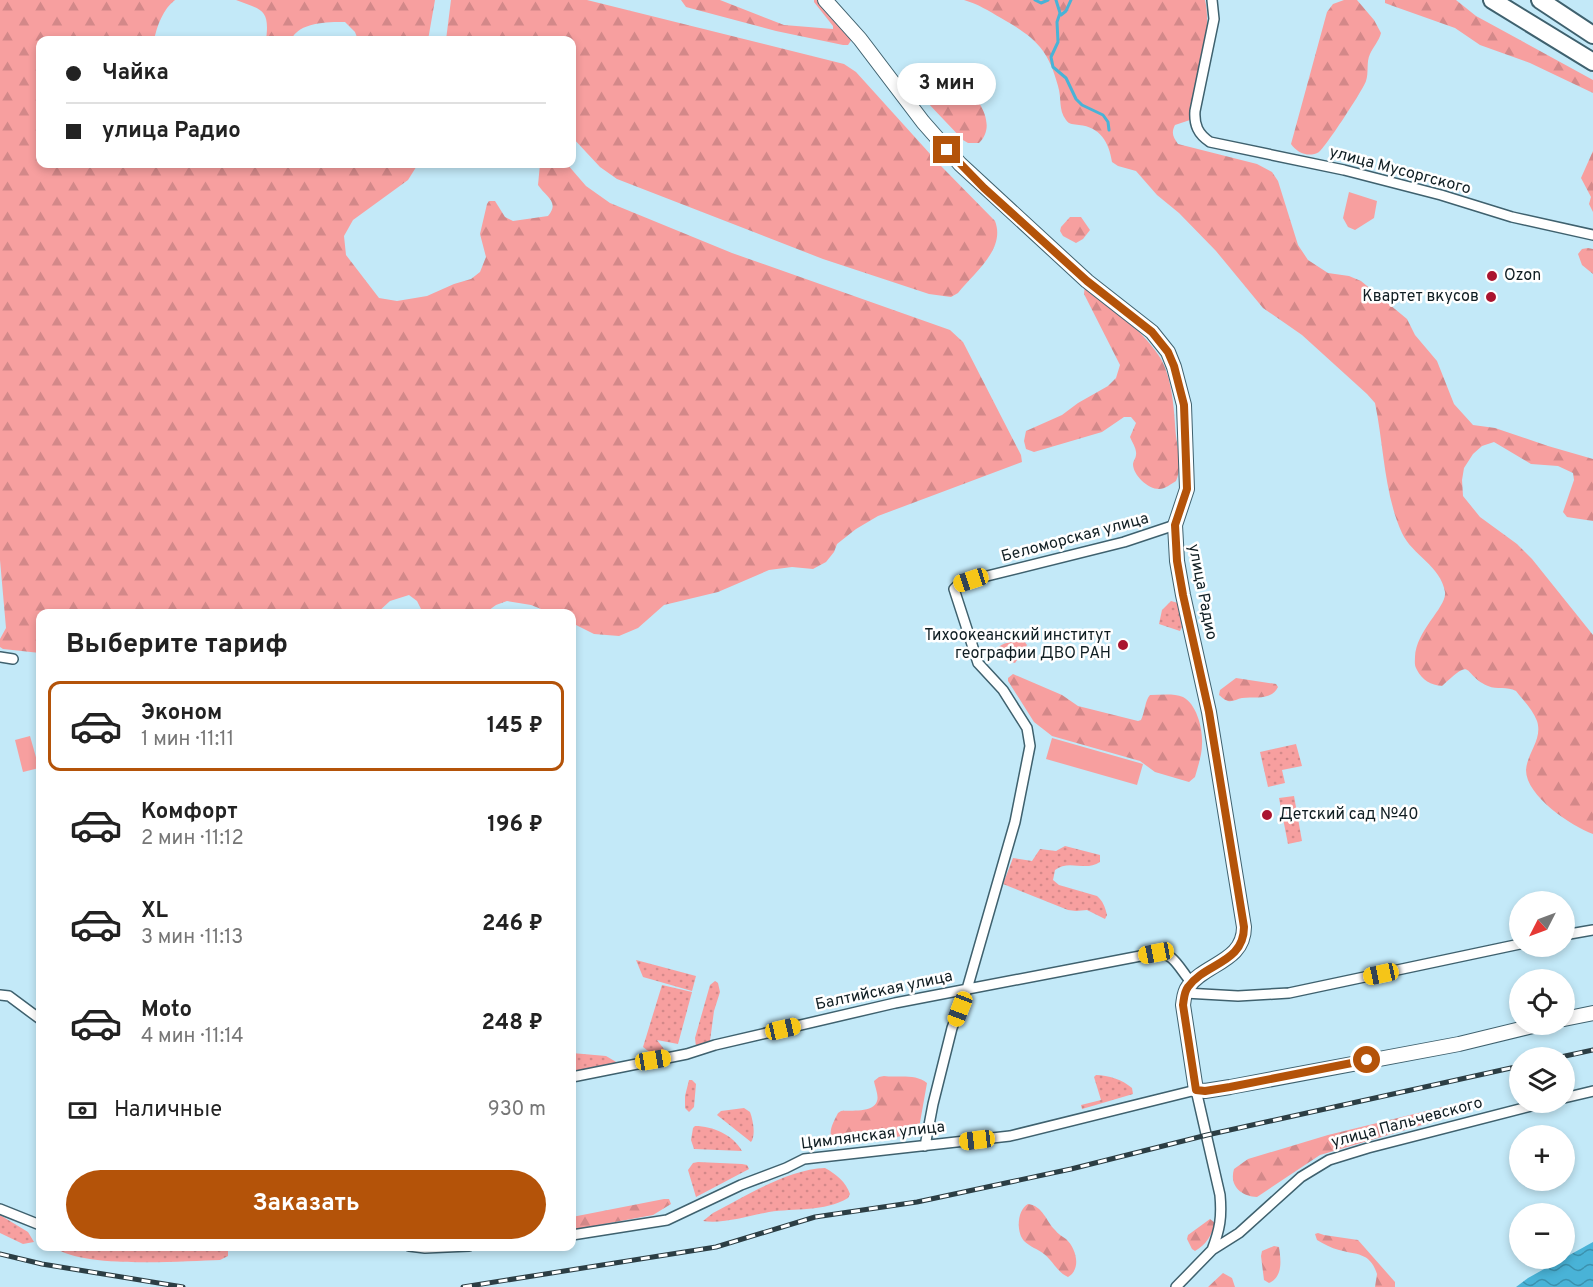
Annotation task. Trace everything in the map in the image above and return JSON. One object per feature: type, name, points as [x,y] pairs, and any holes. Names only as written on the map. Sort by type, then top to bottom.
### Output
[{"type":"highway","points":[[1492,0],[1593,62]]},
{"type":"highway","points":[[1540,0],[1593,34]]},
{"type":"main road","name":"улица Радио","points":[[825,0],[860,39],[923,122],[960,164],[1087,281],[1152,332],[1168,352],[1181,390],[1186,453],[1187,489],[1175,525],[1177,561],[1209,712],[1244,927],[1244,940],[1238,949],[1188,988]]},
{"type":"main road","points":[[1188,988],[1183,1005],[1196,1090],[1230,1087],[1459,1044],[1509,1032]]},
{"type":"main road","points":[[1575,1017],[1593,1013]]},
{"type":"street","name":"улица Мусоргского","points":[[1212,0],[1214,19],[1195,111],[1195,125],[1201,135],[1210,142],[1344,170],[1434,193],[1512,217],[1593,235]]},
{"type":"street","name":"Беломорская улица","points":[[967,989],[1015,822],[1030,746],[1027,728],[1003,690],[978,663],[954,594],[956,587],[971,580],[1124,542],[1175,525]]},
{"type":"street","points":[[0,657],[12,659]]},
{"type":"street","points":[[1575,933],[1593,930]]},
{"type":"street","points":[[1188,988],[1238,996],[1288,993],[1509,946]]},
{"type":"street","name":"Балтийская улица","points":[[576,1076],[687,1054],[716,1045],[895,1003],[1162,952],[1175,960],[1188,988]]},
{"type":"street","points":[[925,1146],[952,1028],[967,989]]},
{"type":"street","points":[[0,995],[9,996],[36,1016]]},
{"type":"street","points":[[1196,1090],[1220,1195],[1221,1227],[1212,1250]]},
{"type":"street","name":"Цимлянская улица","points":[[576,1234],[667,1220],[741,1185],[804,1159],[1010,1136],[1196,1090]]},
{"type":"street","points":[[1575,1095],[1593,1091]]},
{"type":"street","name":"улица Пальчевского","points":[[1176,1287],[1212,1250],[1239,1233],[1301,1177],[1329,1160],[1509,1112]]},
{"type":"street","points":[[0,1209],[36,1224]]},
{"type":"green space","points":[[0,0],[175,0],[161,18],[155,36],[36,36],[36,168],[416,168],[408,180],[353,220],[344,236],[346,255],[379,298],[397,301],[427,296],[471,279],[480,272],[486,257],[480,234],[489,201],[495,201],[505,217],[513,221],[548,216],[553,207],[538,185],[540,168],[570,168],[586,186],[610,203],[732,253],[950,330],[963,342],[1021,455],[1022,462],[878,516],[837,544],[826,562],[813,569],[792,567],[769,570],[718,592],[664,605],[638,628],[619,636],[594,634],[576,625],[576,609],[541,609],[507,601],[490,609],[421,609],[417,601],[409,595],[390,601],[381,609],[36,609],[36,653],[3,649],[0,647],[0,639],[6,628],[0,560]]},
{"type":"green space","points":[[236,0],[435,0],[429,36],[356,36],[345,22],[314,24],[300,30],[294,36],[266,36],[265,16],[252,6]]},
{"type":"green space","points":[[451,0],[587,0],[844,64],[856,72],[941,166],[995,221],[996,241],[980,269],[958,293],[951,297],[929,294],[823,259],[617,179],[600,167],[576,141],[576,36],[446,36]]},
{"type":"green space","points":[[681,0],[720,0],[784,25],[833,29],[814,2],[814,0],[821,0],[852,39],[848,45],[843,45],[776,31],[686,7]]},
{"type":"green space","points":[[964,0],[1205,0],[1207,28],[1203,60],[1190,120],[1175,125],[1173,130],[1178,144],[1257,164],[1272,172],[1278,181],[1298,245],[1308,260],[1328,273],[1349,276],[1361,281],[1407,319],[1415,335],[1437,361],[1454,404],[1473,425],[1495,428],[1593,459],[1593,521],[1567,517],[1563,512],[1574,480],[1573,473],[1558,466],[1531,464],[1494,442],[1482,446],[1473,454],[1464,468],[1462,480],[1463,496],[1480,517],[1517,544],[1532,559],[1593,635],[1593,834],[1551,809],[1533,790],[1526,770],[1538,734],[1537,721],[1528,705],[1516,691],[1488,686],[1464,669],[1442,686],[1431,683],[1419,674],[1415,662],[1417,647],[1425,629],[1441,605],[1445,592],[1438,575],[1412,548],[1396,518],[1388,486],[1375,403],[1302,335],[1263,308],[1216,251],[1179,213],[1157,195],[1136,171],[1112,162],[1109,148],[1098,132],[1086,126],[1067,122],[1062,112],[1059,91],[1050,62],[1031,38],[1013,25]]},
{"type":"green space","points":[[1344,0],[1357,0],[1374,20],[1381,33],[1369,57],[1366,81],[1351,106],[1319,152],[1311,155],[1304,154],[1291,144],[1327,12],[1333,4]]},
{"type":"green space","points":[[1385,0],[1456,0],[1476,16],[1593,80],[1593,93],[1530,63],[1480,45],[1455,28],[1385,3]]},
{"type":"green space","points":[[909,70],[933,72],[969,91],[980,105],[986,121],[984,136],[979,143],[968,143],[963,140],[907,81],[905,75]]},
{"type":"green space","points":[[1593,151],[1593,212],[1589,204],[1591,197],[1581,178]]},
{"type":"green space","points":[[1349,192],[1377,201],[1374,218],[1355,230],[1348,227],[1343,218]]},
{"type":"green space","points":[[1070,217],[1081,217],[1090,230],[1083,239],[1076,243],[1063,236],[1060,231]]},
{"type":"green space","points":[[1582,249],[1593,249],[1593,274],[1582,265],[1578,254]]},
{"type":"green space","points":[[1085,285],[1091,286],[1138,330],[1155,350],[1165,368],[1172,396],[1179,465],[1176,481],[1163,488],[1150,487],[1136,473],[1133,464],[1136,450],[1130,437],[1136,423],[1131,417],[1124,417],[1102,432],[1034,452],[1026,449],[1024,441],[1026,431],[1062,415],[1108,386],[1116,378],[1120,365],[1084,294]]},
{"type":"green space","points":[[1171,601],[1178,603],[1182,627],[1180,631],[1159,624],[1162,610]]},
{"type":"green space","points":[[1024,641],[1027,645],[1015,663],[995,657],[994,652],[1000,646]]},
{"type":"green space","points":[[1013,674],[1062,695],[1078,706],[1138,721],[1141,720],[1150,695],[1183,697],[1188,700],[1195,711],[1202,738],[1195,777],[1189,782],[1155,772],[1140,761],[1052,736],[1034,722],[1008,681]]},
{"type":"green space","points":[[1236,678],[1276,684],[1278,687],[1267,696],[1228,701],[1219,695],[1220,690]]},
{"type":"green space","points":[[30,736],[36,757],[36,769],[23,772],[15,740]]},
{"type":"green space","points":[[1052,738],[1143,764],[1137,785],[1046,759]]},
{"type":"green space","points":[[1296,744],[1302,766],[1282,770],[1285,783],[1268,787],[1260,752]]},
{"type":"green space","points":[[1294,796],[1302,841],[1288,844],[1279,798]]},
{"type":"green space","points":[[1065,846],[1100,855],[1100,862],[1089,866],[1060,867],[1055,870],[1053,880],[1059,885],[1097,896],[1105,909],[1107,915],[1105,919],[1087,910],[1068,910],[1003,884],[1013,858],[1032,861],[1040,849],[1056,851]]},
{"type":"green space","points":[[636,960],[696,976],[692,991],[643,977]]},
{"type":"green space","points":[[715,981],[718,983],[720,992],[714,1011],[710,1041],[709,1044],[696,1047],[695,1038],[710,985]]},
{"type":"green space","points":[[662,985],[692,992],[678,1044],[657,1040],[667,1053],[667,1057],[652,1054],[643,1047]]},
{"type":"green space","points":[[576,1053],[606,1056],[618,1063],[576,1072]]},
{"type":"green space","points":[[1096,1075],[1110,1077],[1124,1083],[1132,1088],[1133,1094],[1082,1109],[1081,1105],[1101,1100],[1094,1077]]},
{"type":"green space","points":[[884,1076],[912,1077],[927,1083],[919,1128],[903,1136],[892,1138],[835,1143],[831,1132],[838,1113],[867,1109],[875,1105],[878,1097],[874,1081]]},
{"type":"green space","points":[[689,1080],[696,1084],[694,1107],[689,1112],[685,1108],[685,1096]]},
{"type":"green space","points":[[1451,1105],[1458,1111],[1453,1116],[1320,1155],[1257,1197],[1241,1192],[1233,1180],[1234,1169],[1248,1159],[1328,1135]]},
{"type":"green space","points":[[744,1108],[750,1112],[752,1119],[754,1132],[751,1142],[717,1115],[721,1111]]},
{"type":"green space","points":[[695,1126],[722,1132],[742,1151],[694,1149],[691,1140]]},
{"type":"green space","points":[[693,1163],[742,1164],[747,1165],[749,1169],[696,1197],[688,1170]]},
{"type":"green space","points":[[825,1168],[843,1182],[850,1194],[848,1198],[819,1208],[769,1212],[727,1221],[703,1221],[713,1213],[782,1178]]},
{"type":"green space","points":[[664,1199],[669,1199],[671,1204],[653,1215],[576,1229],[576,1216]]},
{"type":"green space","points":[[1028,1204],[1041,1211],[1056,1231],[1070,1243],[1075,1253],[1076,1264],[1068,1277],[1044,1254],[1026,1243],[1021,1237],[1020,1216]]},
{"type":"green space","points":[[0,1215],[28,1232],[34,1242],[23,1244],[0,1233]]},
{"type":"green space","points":[[1210,1219],[1215,1223],[1212,1232],[1205,1243],[1195,1251],[1187,1239],[1188,1235]]},
{"type":"green space","points":[[1315,1234],[1358,1240],[1395,1282],[1395,1287],[1375,1287],[1377,1274],[1367,1258],[1322,1243],[1317,1240]]},
{"type":"green space","points":[[1274,1246],[1279,1247],[1280,1268],[1277,1277],[1269,1283],[1264,1280],[1261,1256],[1262,1251]]},
{"type":"green space","points":[[62,1251],[228,1251],[228,1256],[220,1260],[158,1262],[109,1261]]},
{"type":"green space","points":[[1223,1273],[1232,1278],[1235,1287],[1208,1287]]},
{"type":"water","points":[[1593,1242],[1593,1287],[1516,1287],[1544,1269],[1575,1269],[1575,1252]]},
{"type":"waterway","points":[[1035,0],[1041,3],[1048,0]]},
{"type":"waterway","points":[[1056,0],[1060,13],[1057,22],[1058,42],[1051,57],[1053,67],[1066,78],[1076,99],[1082,105],[1103,115],[1108,122],[1109,130]]},
{"type":"waterway","points":[[1061,15],[1066,11],[1071,0]]},
{"type":"railway","points":[[1575,1054],[1593,1050]]},
{"type":"railway","points":[[463,1287],[716,1247],[815,1217],[917,1202],[1509,1068]]},
{"type":"railway","points":[[0,1254],[42,1264],[183,1287]]},
{"type":"place","name":"Ozon","points":[[1492,276]]},
{"type":"place","name":"Квартет вкусов","points":[[1491,297]]},
{"type":"place","name":"Тихоокеанский институт географии ДВО РАН","points":[[1123,645]]},
{"type":"place","name":"Детский сад №40","points":[[1267,815]]},
{"type":"route","points":[[947,150],[984,188],[1087,281],[1152,332],[1168,352],[1181,390],[1185,421],[1187,489],[1175,525],[1177,561],[1209,712],[1244,927],[1244,940],[1238,949],[1191,983],[1185,993],[1183,1005],[1196,1090],[1230,1087],[1367,1060]]}]
